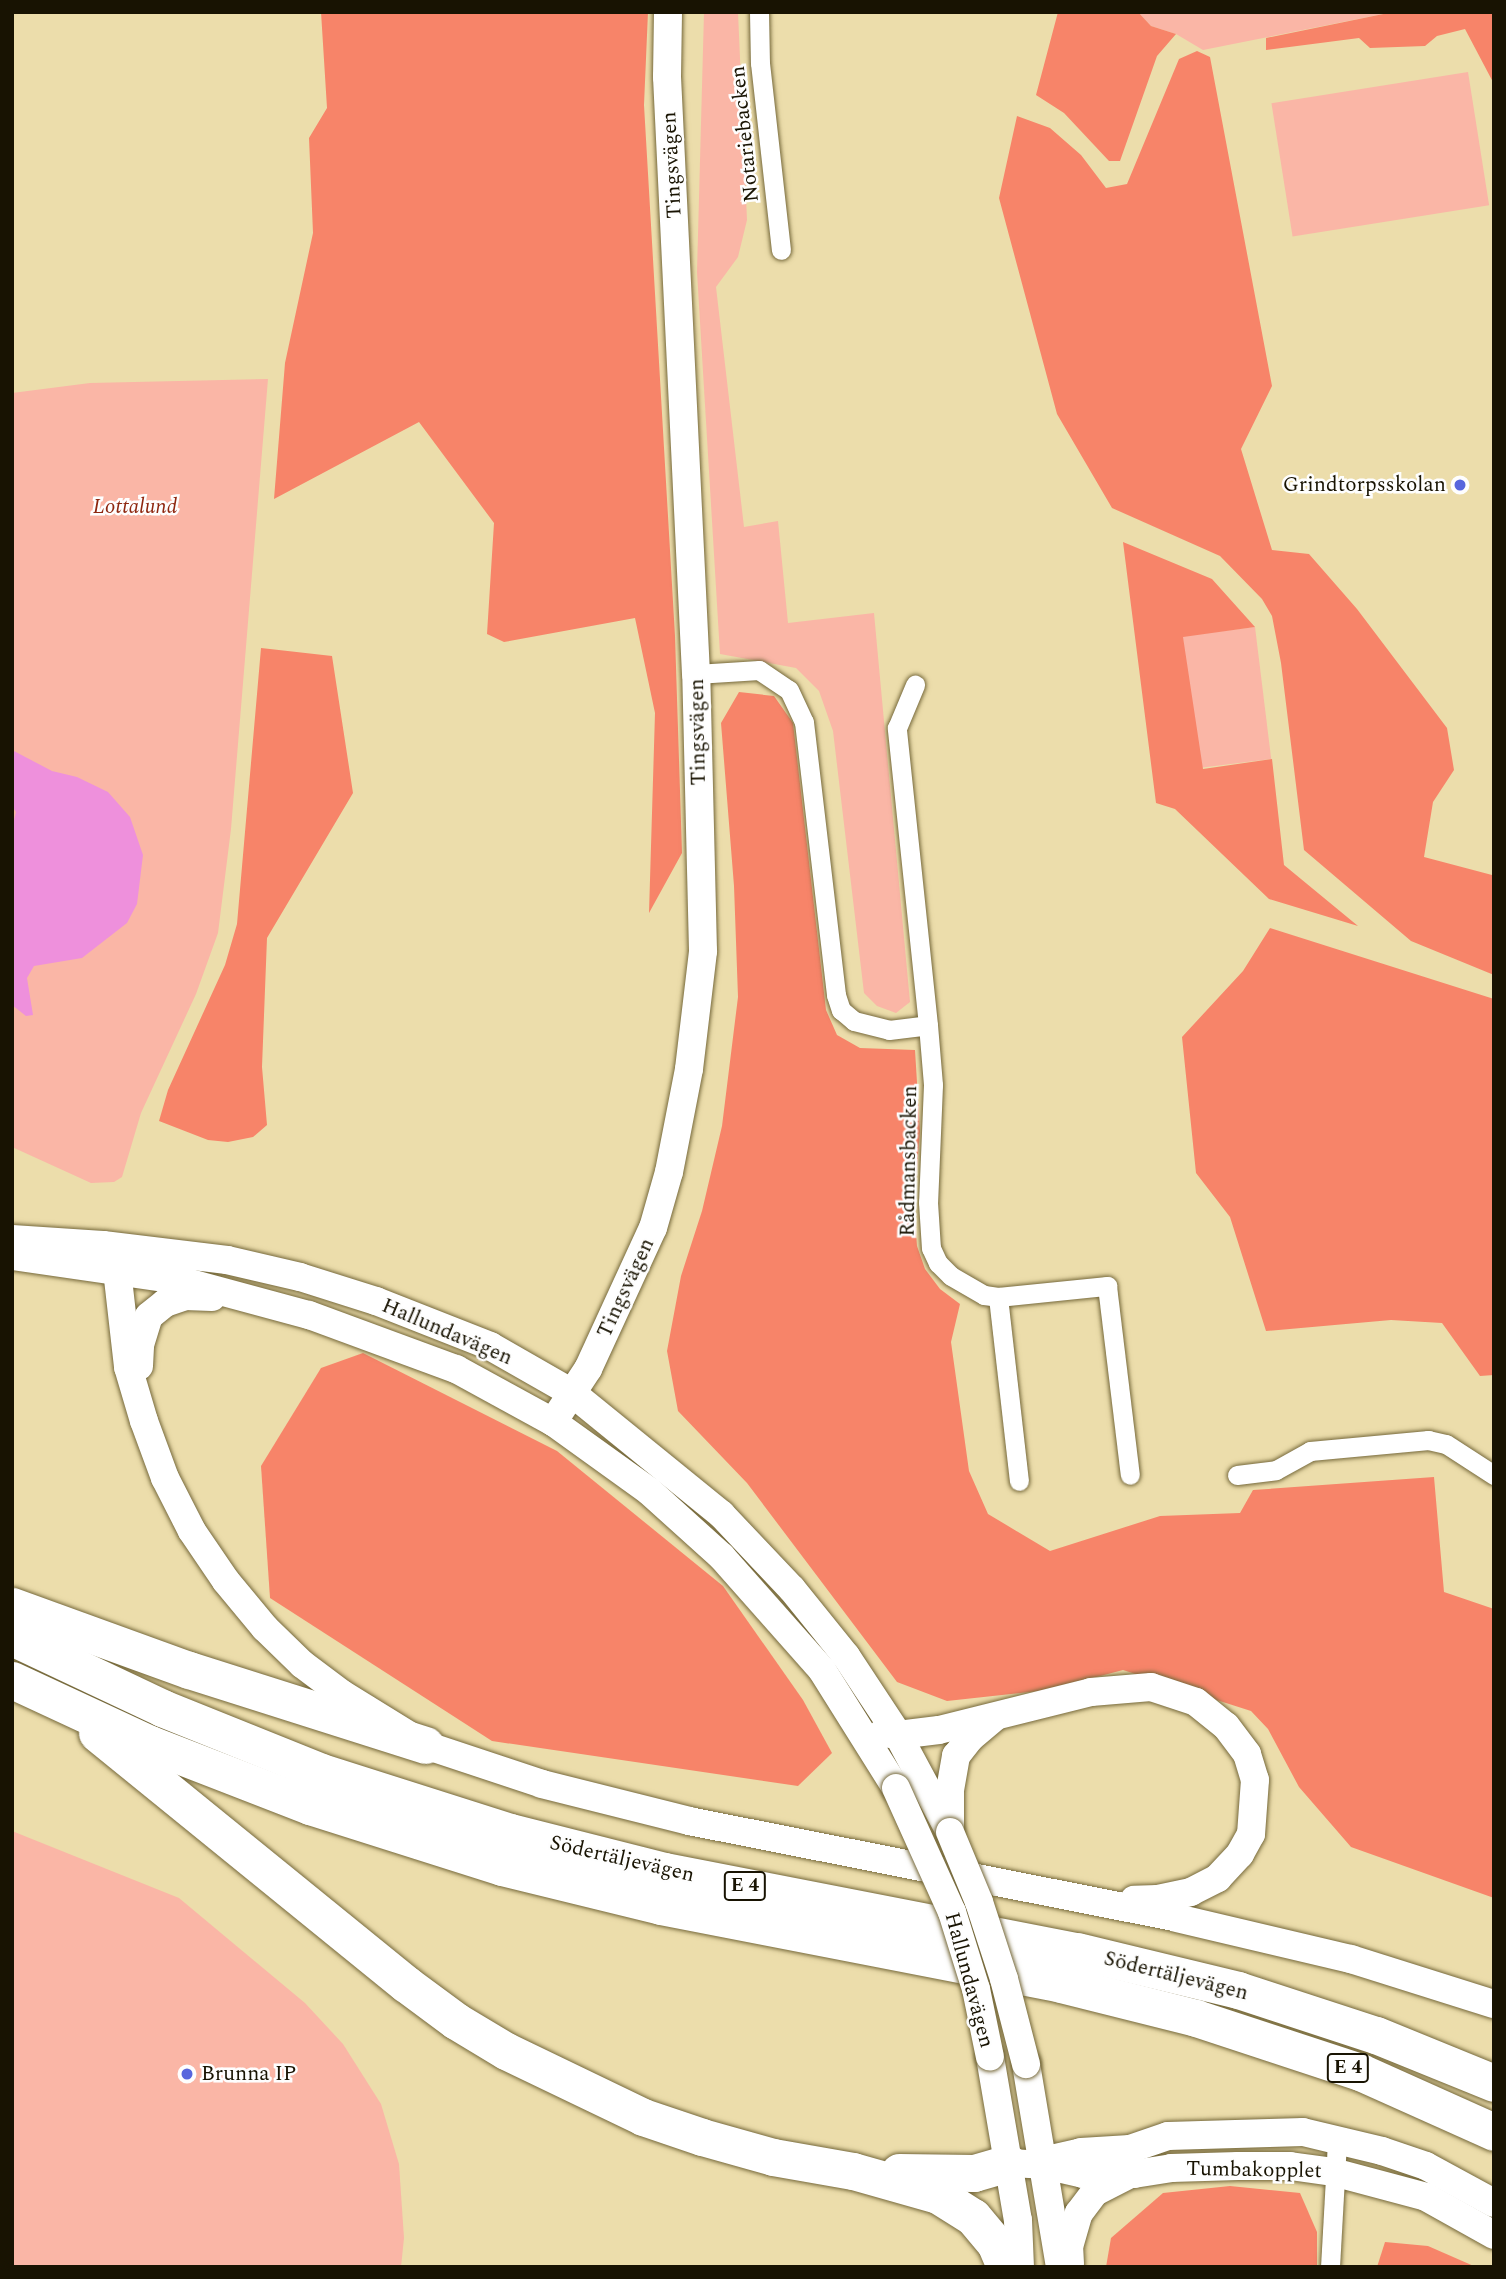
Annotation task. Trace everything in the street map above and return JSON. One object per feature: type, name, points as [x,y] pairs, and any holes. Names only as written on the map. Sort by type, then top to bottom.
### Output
[{"type":"highway","points":[[12,1606],[190,1670],[425,1745]]},
{"type":"highway","name":"Södertäljevägen","points":[[12,1637],[162,1708],[321,1772],[510,1832],[664,1871],[1077,1951],[1238,1990],[1376,2035],[1494,2083]]},
{"type":"highway","name":"E 4","points":[[12,1680],[150,1744],[310,1806],[502,1867],[661,1906],[1060,1983],[1196,2018],[1360,2072],[1494,2132]]},
{"type":"highway","points":[[61,1703],[396,1976],[456,2021],[496,2045],[643,2117],[773,2157],[853,2171],[938,2195],[974,2217],[995,2243],[1005,2267]]},
{"type":"highway","points":[[853,2171],[974,2173],[1009,2163]]},
{"type":"main road","name":"Tingsvägen","points":[[553,1422],[588,1369],[653,1228],[669,1172],[690,1069],[703,951],[696,674],[667,77],[668,12]]},
{"type":"main road","name":"Hallundavägen","points":[[12,1239],[103,1244],[226,1260],[300,1277],[376,1301],[490,1346],[572,1393],[721,1514],[792,1589],[846,1656],[898,1735],[950,1832],[979,1902],[1004,1979],[1026,2064],[1060,2267]]},
{"type":"main road","points":[[103,1244],[117,1270],[128,1367],[144,1421],[166,1478],[192,1531],[226,1581],[265,1628],[302,1664],[342,1694],[425,1745],[542,1784],[689,1821],[1096,1902],[1351,1959],[1494,2004]]},
{"type":"main road","name":"Hallundavägen","points":[[12,1256],[179,1280],[309,1315],[420,1355],[500,1391],[553,1422],[649,1491],[722,1557],[822,1670],[852,1716],[896,1788],[953,1912],[976,1989],[990,2057],[1018,2220],[1020,2267]]},
{"type":"main road","points":[[144,1421],[140,1345],[149,1316],[165,1303],[184,1296],[243,1297]]},
{"type":"main road","points":[[898,1735],[995,1718],[1091,1692],[1151,1687],[1196,1702],[1226,1726],[1247,1754],[1255,1780],[1251,1834],[1240,1854],[1218,1878],[1191,1892],[1158,1899],[1096,1902]]},
{"type":"main road","name":"Hallundavägen","points":[[852,1716],[883,1734],[898,1735]]},
{"type":"main road","points":[[950,1832],[950,1790],[956,1756],[970,1738],[995,1718]]},
{"type":"main road","name":"Tumbakopplet","points":[[1035,2106],[1049,2126],[1066,2136],[1087,2139],[1303,2132],[1382,2151],[1426,2166],[1494,2203]]},
{"type":"main road","name":"Tumbakopplet","points":[[1045,2165],[1056,2158],[1081,2152],[1130,2149],[1167,2136]]},
{"type":"main road","name":"Tumbakopplet","points":[[1009,2163],[1045,2165],[1073,2173],[1134,2174],[1171,2168],[1238,2166],[1290,2166],[1333,2172],[1426,2197],[1494,2235]]},
{"type":"main road","points":[[1070,2267],[1073,2227],[1086,2201],[1113,2181],[1134,2174]]},
{"type":"street","name":"Notariebacken","points":[[759,12],[760,63],[781,250]]},
{"type":"street","points":[[696,674],[759,670],[789,690],[804,722],[836,995],[841,1010],[854,1021],[880,1029],[928,1024]]},
{"type":"street","name":"Rådmansbacken","points":[[915,684],[897,728],[933,1085],[928,1221],[931,1248],[938,1263],[960,1283],[984,1295],[998,1297],[1107,1286],[1130,1475]]},
{"type":"street","points":[[998,1297],[1019,1480]]},
{"type":"street","points":[[1237,1475],[1276,1469],[1310,1451],[1428,1440],[1446,1444],[1494,1475]]},
{"type":"street","points":[[1330,2267],[1333,2172],[1337,2141]]},
{"type":"green space","points":[[704,12],[738,12],[747,220],[738,257],[716,287],[744,527],[778,521],[788,623],[874,613],[910,1002],[896,1013],[877,1006],[864,993],[833,731],[819,691],[796,668],[720,654],[697,272]]},
{"type":"green space","points":[[1138,12],[1393,12],[1203,50],[1176,34],[1151,26]]},
{"type":"green space","points":[[1468,72],[1489,205],[1293,236],[1271,103]]},
{"type":"green space","name":"Lottalund","points":[[268,379],[231,829],[218,933],[196,994],[141,1113],[122,1177],[114,1182],[91,1183],[12,1147],[12,393],[90,383]]},
{"type":"green space","points":[[1255,627],[1271,759],[1199,768],[1183,636]]},
{"type":"green space","name":"Brunna IP","points":[[12,1831],[179,1898],[305,2003],[343,2044],[381,2104],[399,2164],[404,2238],[401,2267],[12,2267]]},
{"type":"shaded area","points":[[321,12],[648,12],[644,105],[675,636],[682,853],[649,913],[655,713],[635,618],[504,642],[487,634],[494,523],[419,422],[274,499],[285,363],[313,233],[309,138],[327,108]]},
{"type":"shaded area","points":[[1058,12],[1138,12],[1151,26],[1176,34],[1157,56],[1120,161],[1109,161],[1064,113],[1036,95]]},
{"type":"shaded area","points":[[1393,12],[1494,12],[1494,84],[1465,29],[1437,36],[1425,46],[1370,48],[1359,38],[1266,50],[1266,38]]},
{"type":"shaded area","points":[[1197,51],[1210,57],[1272,386],[1241,449],[1272,550],[1309,554],[1357,609],[1447,728],[1454,770],[1433,802],[1424,857],[1492,875],[1494,975],[1411,941],[1304,850],[1281,663],[1272,616],[1262,599],[1220,556],[1112,508],[1057,414],[999,198],[1017,116],[1050,128],[1081,155],[1106,188],[1127,184],[1179,59]]},
{"type":"shaded area","points":[[1123,542],[1212,579],[1255,627],[1183,637],[1203,769],[1272,759],[1284,865],[1358,926],[1269,899],[1175,809],[1156,803]]},
{"type":"shaded area","points":[[261,648],[332,656],[353,793],[267,938],[262,1067],[267,1125],[253,1137],[228,1142],[208,1140],[159,1121],[168,1090],[225,965],[237,924]]},
{"type":"shaded area","points":[[739,692],[774,696],[793,723],[826,1010],[837,1035],[860,1048],[915,1050],[920,1131],[914,1208],[917,1246],[925,1269],[940,1289],[960,1304],[951,1342],[969,1471],[988,1514],[1050,1551],[1160,1516],[1240,1513],[1253,1490],[1434,1477],[1444,1592],[1494,1609],[1494,1898],[1351,1847],[1299,1787],[1268,1729],[1251,1711],[1123,1670],[1047,1690],[947,1701],[897,1682],[747,1483],[678,1411],[667,1351],[681,1276],[702,1211],[722,1126],[738,997],[734,886],[721,723]]},
{"type":"shaded area","points":[[12,750],[52,771],[77,777],[108,792],[130,817],[143,855],[137,904],[127,923],[82,958],[34,966],[27,978],[33,1015],[26,1016],[12,1005],[12,828],[16,812],[12,806]]},
{"type":"shaded area","points":[[1270,928],[1494,999],[1494,1375],[1480,1376],[1442,1323],[1391,1320],[1266,1331],[1230,1217],[1196,1173],[1182,1037],[1243,971]]},
{"type":"shaded area","points":[[363,1353],[557,1451],[723,1586],[803,1700],[832,1753],[798,1786],[492,1741],[270,1598],[261,1466],[321,1368]]},
{"type":"shaded area","points":[[1230,2186],[1300,2193],[1317,2232],[1317,2267],[1106,2267],[1111,2238],[1163,2193]]},
{"type":"shaded area","points":[[1385,2242],[1428,2246],[1476,2267],[1377,2267]]},
{"type":"place","name":"Grindtorpsskolan","points":[[1460,485]]},
{"type":"place","name":"Brunna IP","points":[[187,2074]]}]
